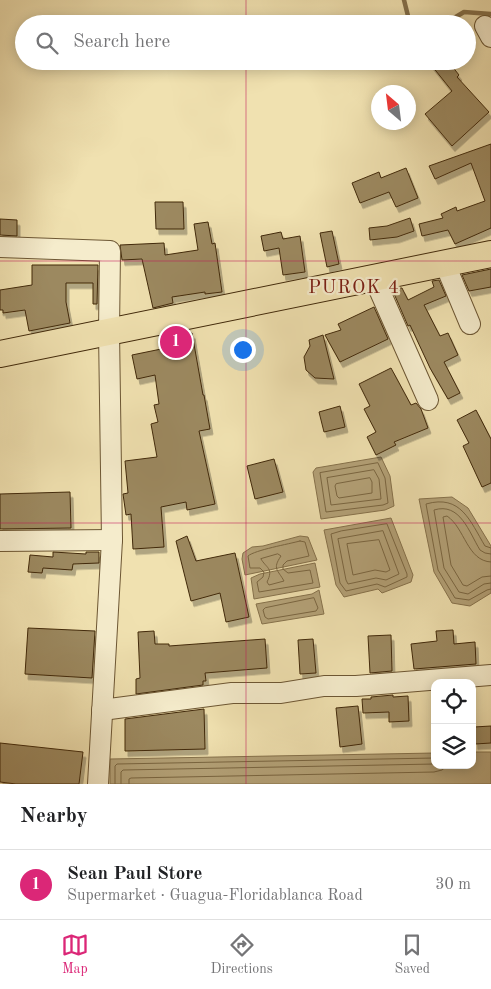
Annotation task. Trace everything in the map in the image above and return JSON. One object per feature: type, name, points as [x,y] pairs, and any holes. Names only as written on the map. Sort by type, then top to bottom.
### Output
[{"type":"main road","points":[[0,354],[491,254]]},
{"type":"street","points":[[0,247],[110,251],[109,332],[112,540],[98,784]]},
{"type":"street","points":[[445,264],[470,324]]},
{"type":"street","points":[[374,278],[428,400]]},
{"type":"street","points":[[0,541],[112,540]]},
{"type":"street","points":[[102,710],[232,693],[281,693],[324,686],[356,686],[491,675]]},
{"type":"water","points":[[381,457],[390,476],[394,506],[385,510],[321,519],[313,472],[316,468]]},
{"type":"water","points":[[452,497],[468,508],[491,546],[491,593],[470,606],[452,603],[434,572],[419,499]]},
{"type":"water","points":[[391,518],[413,575],[411,582],[382,593],[378,589],[344,597],[336,585],[324,530]]},
{"type":"water","points":[[300,536],[308,537],[317,560],[245,575],[242,559],[243,553],[252,547]]},
{"type":"water","points":[[315,563],[320,587],[254,599],[251,578],[260,574]]},
{"type":"water","points":[[319,590],[324,614],[262,624],[256,604],[312,594]]},
{"type":"water","points":[[476,752],[491,752],[491,784],[110,784],[110,759],[431,753],[431,769],[476,769]]},
{"type":"building","points":[[435,70],[455,70],[459,75],[457,77],[489,112],[452,146],[425,114],[452,91]]},
{"type":"building","points":[[491,144],[491,228],[455,244],[448,230],[422,236],[419,224],[443,218],[441,214],[456,207],[457,211],[485,201],[471,163],[435,179],[429,166]]},
{"type":"building","points":[[406,168],[418,198],[396,207],[389,192],[360,203],[352,183],[379,172],[381,178]]},
{"type":"building","points":[[155,202],[183,202],[184,229],[156,229]]},
{"type":"building","points":[[410,218],[414,231],[397,237],[370,240],[369,228],[387,226]]},
{"type":"building","points":[[0,219],[17,220],[17,236],[0,235]]},
{"type":"building","points":[[208,222],[212,244],[215,243],[222,292],[205,294],[205,292],[172,297],[173,303],[153,308],[142,259],[122,260],[120,245],[164,243],[165,255],[198,250],[194,224]]},
{"type":"building","points":[[332,231],[339,264],[327,267],[320,233]]},
{"type":"building","points":[[281,232],[283,239],[300,236],[305,272],[283,275],[279,248],[264,251],[261,236]]},
{"type":"building","points":[[32,265],[98,265],[97,304],[93,304],[93,283],[66,283],[66,302],[70,323],[29,331],[25,310],[3,313],[3,310],[0,310],[0,290],[32,285]]},
{"type":"building","points":[[491,269],[491,287],[469,291],[462,275]]},
{"type":"building","points":[[439,280],[446,296],[424,305],[440,336],[448,333],[458,355],[444,362],[460,393],[448,399],[430,368],[410,325],[408,326],[392,289],[402,288],[408,300],[434,287],[432,281]]},
{"type":"building","points":[[374,307],[388,339],[340,362],[325,335],[341,330],[338,324]]},
{"type":"building","points":[[188,331],[188,334],[192,333],[210,429],[199,431],[215,504],[187,510],[186,502],[161,507],[164,547],[133,549],[131,514],[126,515],[123,494],[128,493],[125,461],[157,457],[151,424],[158,422],[154,405],[159,404],[155,375],[137,379],[132,355],[171,347],[171,334]]},
{"type":"building","points":[[323,335],[334,379],[315,378],[306,370],[304,357],[310,346],[309,340]]},
{"type":"building","points":[[391,368],[411,405],[416,403],[421,409],[428,428],[394,442],[396,445],[376,455],[367,437],[376,432],[364,409],[370,406],[359,384]]},
{"type":"building","points":[[340,406],[345,427],[324,432],[319,412]]},
{"type":"building","points":[[476,410],[491,439],[491,483],[482,487],[463,446],[469,443],[457,420]]},
{"type":"building","points":[[274,459],[283,492],[255,499],[247,466]]},
{"type":"building","points":[[70,492],[71,528],[0,529],[0,494]]},
{"type":"building","points":[[187,536],[196,561],[235,553],[249,617],[226,622],[220,593],[191,601],[176,541]]},
{"type":"building","points":[[53,552],[86,554],[86,552],[99,552],[99,563],[73,564],[72,570],[43,568],[42,573],[28,572],[30,555],[53,557]]},
{"type":"building","points":[[28,628],[95,631],[92,678],[25,674]]},
{"type":"building","points":[[453,630],[454,644],[475,642],[476,664],[414,669],[411,644],[437,641],[436,631]]},
{"type":"building","points":[[154,631],[155,644],[169,644],[169,646],[265,639],[267,668],[205,673],[206,681],[203,681],[203,685],[136,694],[136,679],[140,678],[138,632]]},
{"type":"building","points":[[391,635],[392,671],[370,673],[368,636]]},
{"type":"building","points":[[313,639],[316,673],[300,674],[298,640]]},
{"type":"building","points":[[393,695],[393,697],[408,696],[409,721],[389,722],[389,712],[363,713],[362,699]]},
{"type":"building","points":[[358,706],[362,744],[340,747],[336,708]]},
{"type":"building","points":[[204,709],[205,749],[125,751],[125,719]]},
{"type":"building","points":[[491,726],[491,743],[476,744],[476,727]]},
{"type":"building","points":[[0,743],[83,752],[79,784],[16,784],[0,782]]},
{"type":"waterway","points":[[404,0],[408,15]]},
{"type":"waterway","points":[[459,15],[464,12],[491,14]]},
{"type":"place","name":"Sean Paul Store","points":[[176,342]]},
{"type":"district","name":"PUROK 4","points":[[354,286]]}]
